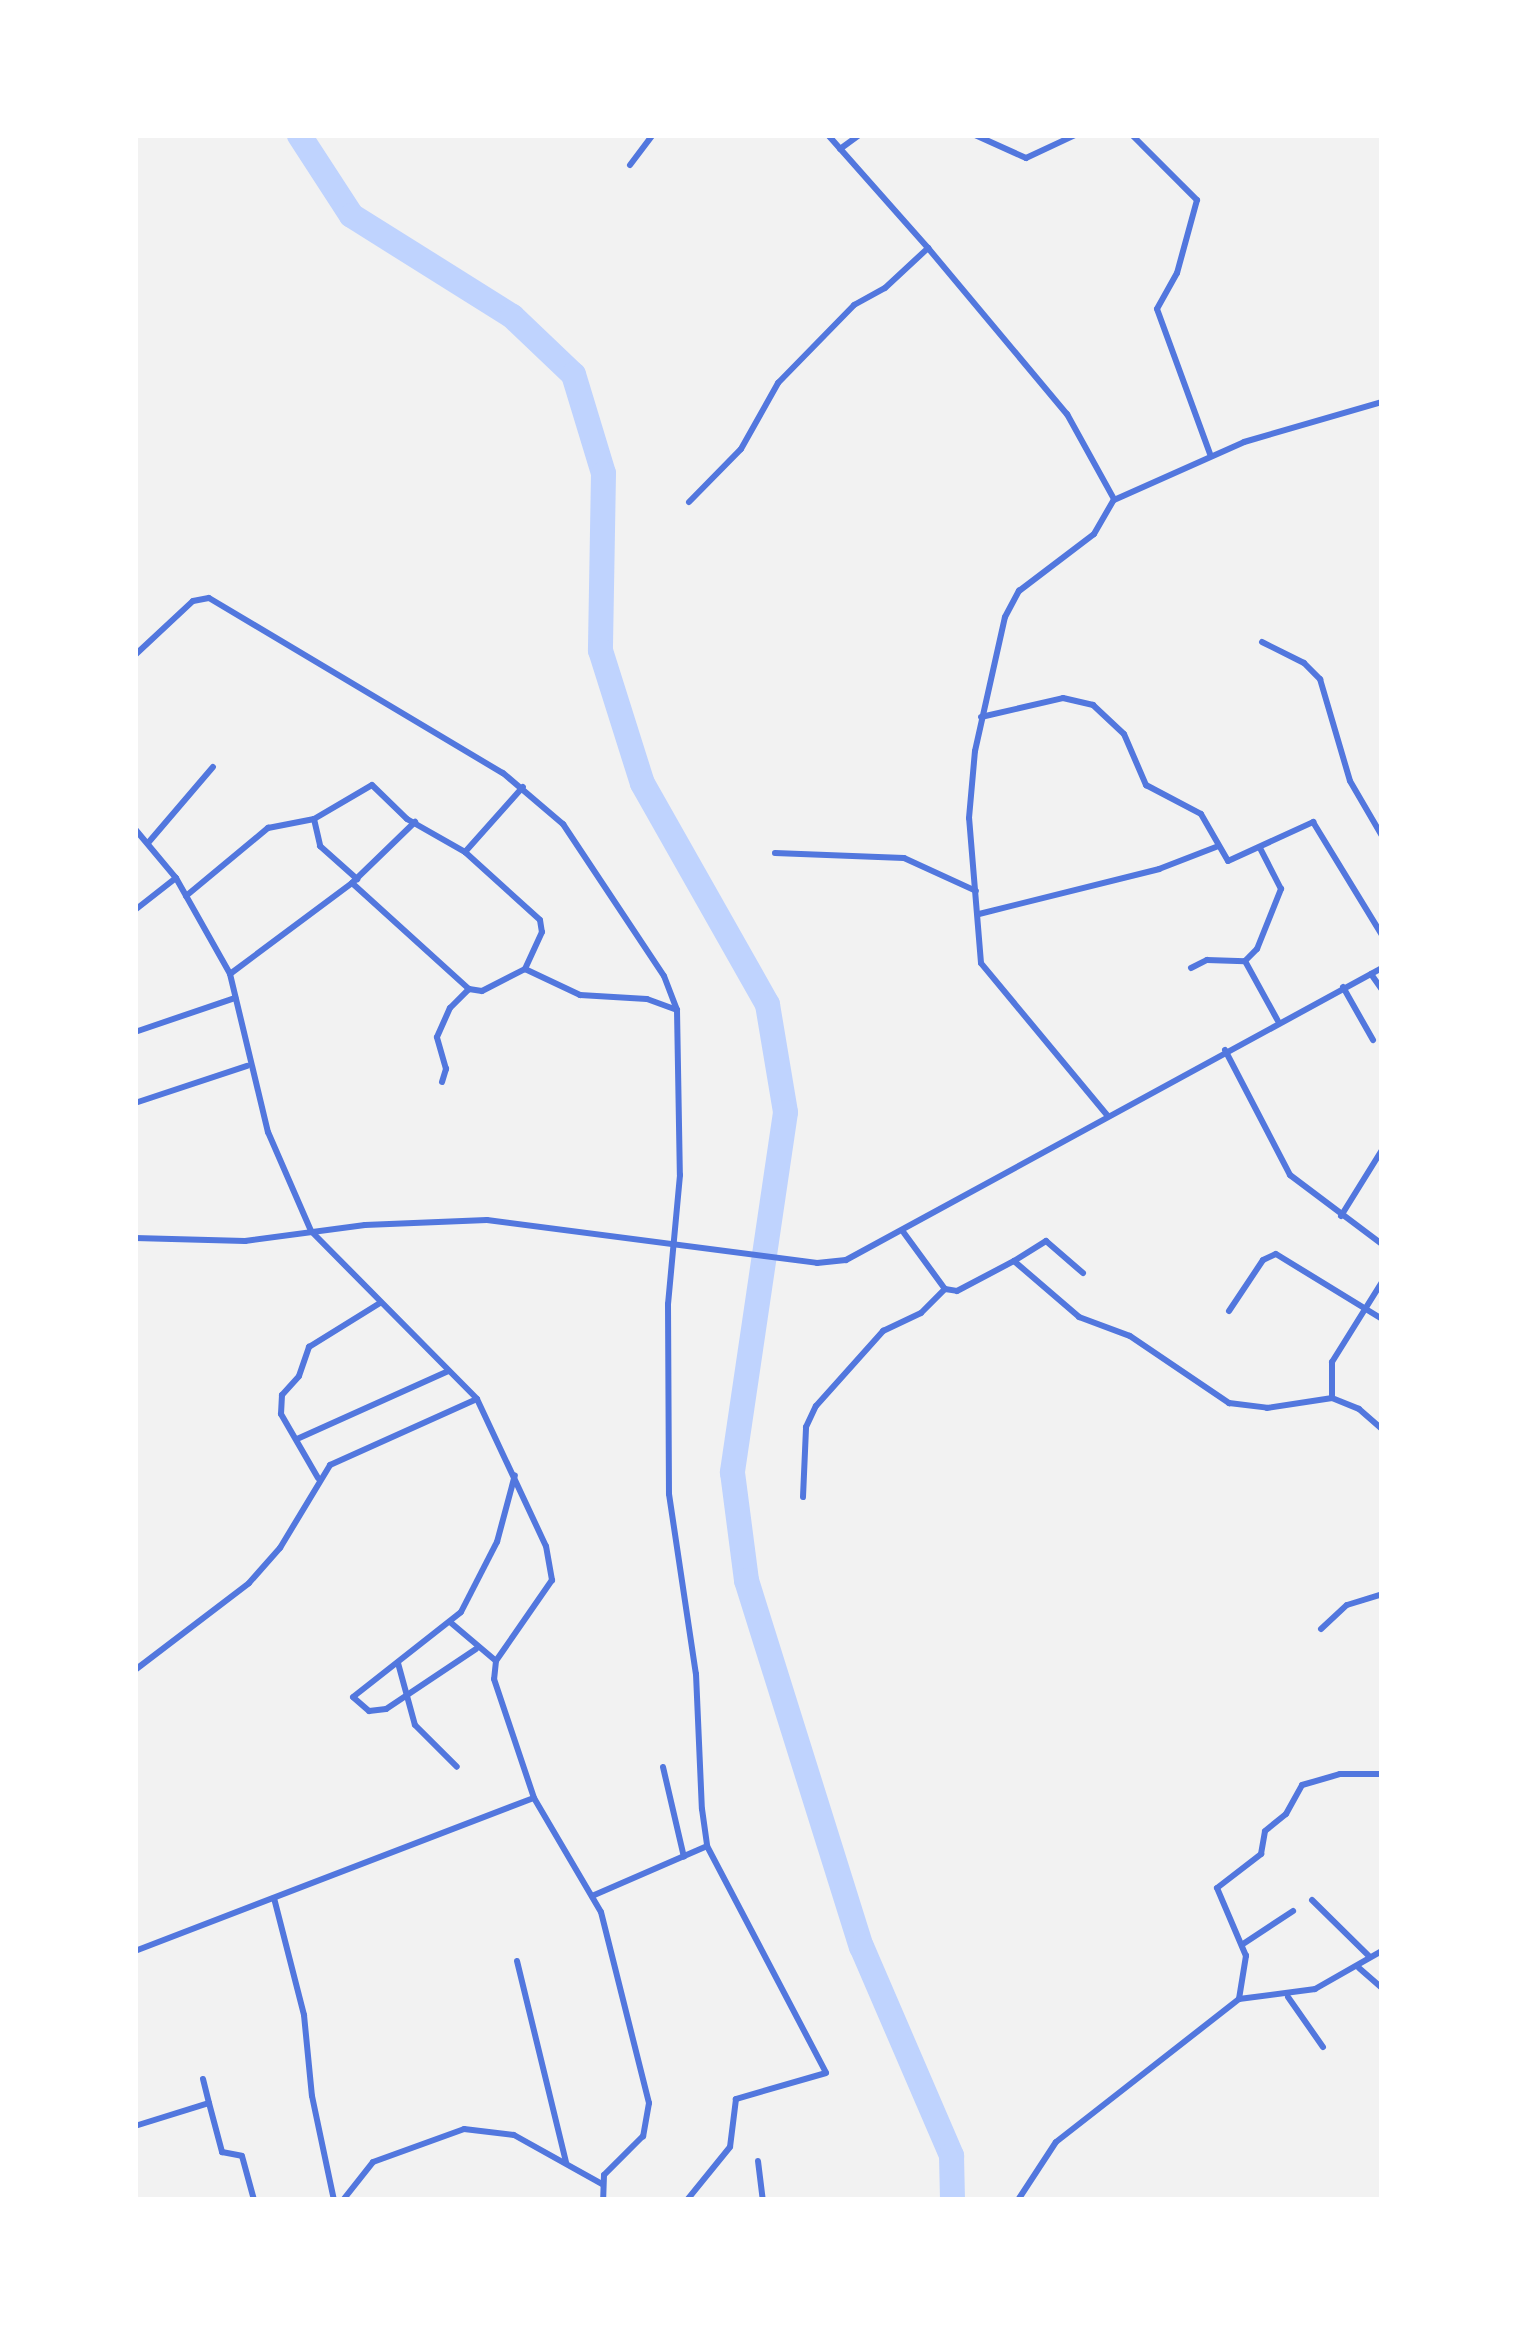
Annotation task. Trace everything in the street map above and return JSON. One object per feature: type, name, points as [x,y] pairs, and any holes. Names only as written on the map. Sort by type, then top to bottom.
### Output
[{"type":"street","points":[[630,165],[653,135]]},
{"type":"street","points":[[828,135],[1067,414],[1114,500]]},
{"type":"street","points":[[840,149],[859,135]]},
{"type":"street","points":[[975,135],[1026,158],[1075,135]]},
{"type":"street","points":[[1132,135],[1196,200],[1177,273],[1157,309],[1210,454]]},
{"type":"street","points":[[689,502],[741,449],[778,382],[854,305],[885,288],[928,248]]},
{"type":"street","points":[[1108,1115],[990,982],[981,962],[969,818],[981,717],[1012,601],[1084,544],[1114,500],[1210,454],[1382,402]]},
{"type":"street","points":[[135,655],[193,601],[209,598],[523,788],[563,824],[664,976],[678,1010],[680,1175],[673,1242],[669,1494],[696,1674],[708,1846],[826,2074],[736,2099],[730,2148],[687,2200]]},
{"type":"street","points":[[1262,642],[1304,662],[1320,679],[1350,782],[1382,836]]},
{"type":"street","points":[[981,717],[1062,698],[1093,705],[1124,734],[1146,785],[1200,814],[1216,847],[1232,862],[1313,822],[1382,935]]},
{"type":"street","points":[[148,843],[213,767]]},
{"type":"street","points":[[186,896],[268,828],[314,819],[372,785],[415,822],[465,852],[540,920],[542,932],[525,969],[482,991],[469,988],[320,846],[314,819]]},
{"type":"street","points":[[465,852],[523,788]]},
{"type":"street","points":[[230,974],[354,881],[415,822]]},
{"type":"street","points":[[135,829],[176,878],[230,974],[247,1066],[286,1180],[311,1230],[477,1399],[546,1546],[552,1580],[496,1661],[502,1718],[534,1798],[592,1896],[608,1934],[649,2116],[643,2136],[608,2168],[602,2184],[603,2200]]},
{"type":"street","points":[[979,914],[1146,873],[1216,847]]},
{"type":"street","points":[[1190,968],[1207,960],[1245,960],[1257,948],[1281,889],[1260,848]]},
{"type":"street","points":[[775,853],[904,858],[977,892]]},
{"type":"street","points":[[135,910],[176,878]]},
{"type":"street","points":[[1245,960],[1278,1021]]},
{"type":"street","points":[[135,1238],[245,1240],[311,1230],[487,1220],[817,1263],[846,1260],[904,1233],[1225,1050],[1382,968]]},
{"type":"street","points":[[525,969],[580,995],[647,999],[678,1010]]},
{"type":"street","points":[[1370,974],[1382,990]]},
{"type":"street","points":[[442,1082],[446,1069],[438,1037],[450,1008],[469,988]]},
{"type":"street","points":[[1343,988],[1373,1040]]},
{"type":"street","points":[[135,1032],[235,998]]},
{"type":"street","points":[[1225,1050],[1290,1175],[1382,1244]]},
{"type":"street","points":[[135,1102],[247,1066]]},
{"type":"street","points":[[1342,1216],[1382,1150]]},
{"type":"street","points":[[904,1233],[945,1288],[957,1291],[1046,1241],[1083,1272]]},
{"type":"street","points":[[1230,1311],[1263,1260],[1276,1254],[1382,1319]]},
{"type":"street","points":[[1014,1260],[1079,1317],[1130,1336],[1182,1378],[1229,1403],[1266,1408],[1332,1398],[1359,1408],[1382,1429]]},
{"type":"street","points":[[1332,1398],[1332,1362],[1362,1307],[1382,1282]]},
{"type":"street","points":[[803,1497],[808,1417],[882,1331],[921,1313],[945,1288]]},
{"type":"street","points":[[318,1478],[279,1406],[309,1347],[380,1303]]},
{"type":"street","points":[[297,1439],[448,1371]]},
{"type":"street","points":[[135,1670],[249,1583],[306,1509],[318,1478],[330,1464],[477,1399]]},
{"type":"street","points":[[476,1649],[405,1699],[369,1711],[353,1697],[450,1622],[498,1542],[515,1474]]},
{"type":"street","points":[[1321,1629],[1346,1605],[1382,1594]]},
{"type":"street","points":[[450,1622],[476,1649],[496,1661]]},
{"type":"street","points":[[398,1662],[415,1725],[457,1767]]},
{"type":"street","points":[[663,1768],[684,1857]]},
{"type":"street","points":[[1239,1999],[1244,1944],[1219,1896],[1221,1881],[1255,1861],[1267,1828],[1286,1814],[1302,1785],[1340,1774],[1382,1774]]},
{"type":"street","points":[[135,1951],[534,1798]]},
{"type":"street","points":[[592,1896],[708,1846]]},
{"type":"street","points":[[274,1898],[304,2014],[312,2096],[334,2200]]},
{"type":"street","points":[[1312,1900],[1370,1956]]},
{"type":"street","points":[[1244,1944],[1293,1911]]},
{"type":"street","points":[[1018,2200],[1056,2142],[1239,1999],[1288,1997],[1359,1968],[1370,1956],[1382,1952]]},
{"type":"street","points":[[517,1960],[567,2164]]},
{"type":"street","points":[[1359,1968],[1382,1988]]},
{"type":"street","points":[[1288,1997],[1323,2048]]},
{"type":"street","points":[[203,2079],[222,2152],[242,2156],[254,2200]]},
{"type":"street","points":[[135,2126],[209,2103]]},
{"type":"street","points":[[343,2200],[382,2156],[464,2129],[495,2128],[602,2184]]},
{"type":"street","points":[[758,2162],[763,2200]]},
{"type":"waterway","points":[[299,135],[351,215],[512,316],[573,374],[603,473],[600,650],[642,783],[767,1004],[785,1112],[732,1472],[746,1580],[861,1946],[951,2155],[952,2200]]}]
